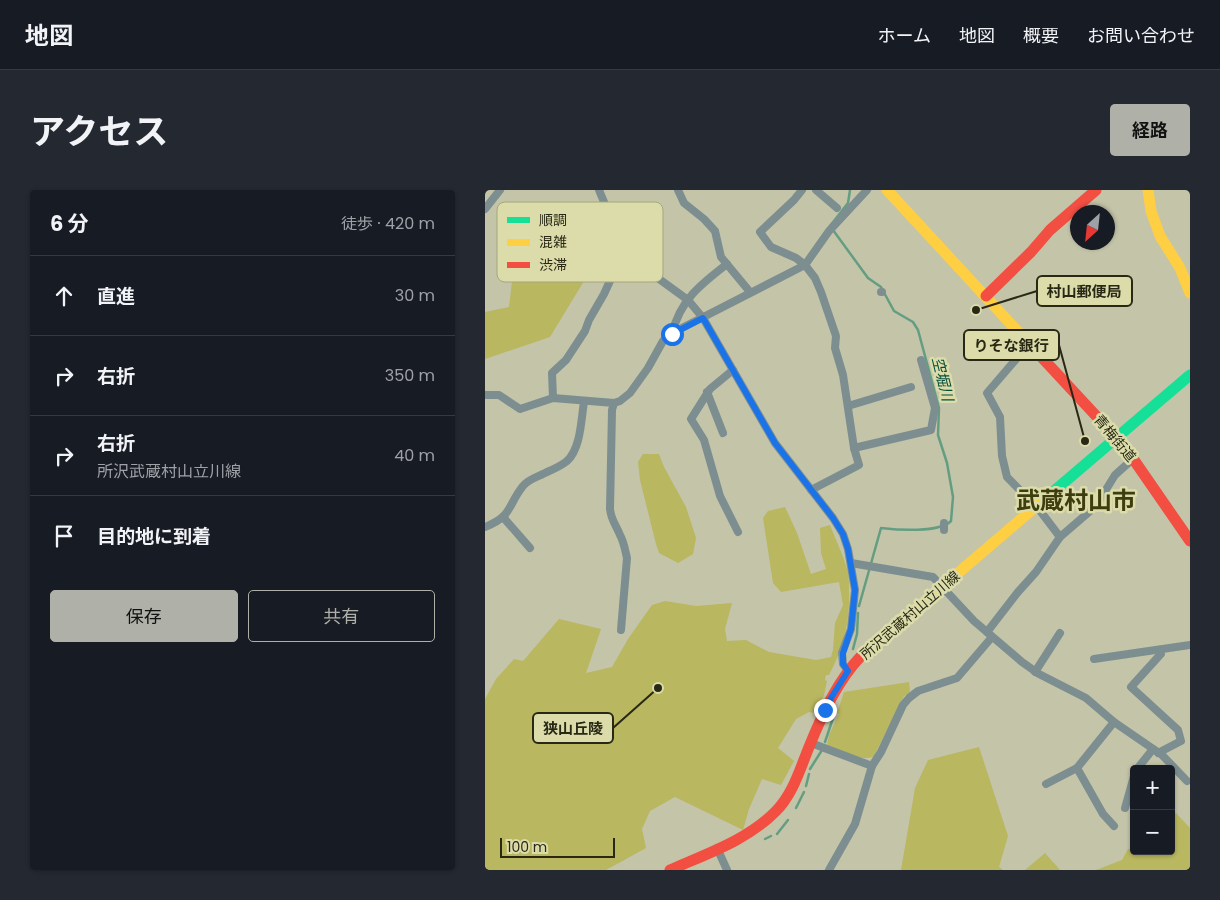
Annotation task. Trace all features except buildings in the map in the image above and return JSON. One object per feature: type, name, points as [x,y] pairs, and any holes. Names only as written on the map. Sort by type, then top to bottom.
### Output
[{"type":"main road","name":"青梅街道","points":[[887,190],[1116,437],[1134,458],[1190,540]]},
{"type":"main road","points":[[986,296],[1031,252],[1050,230],[1096,190]]},
{"type":"main road","points":[[1148,190],[1151,211],[1160,236],[1179,268],[1190,292]]},
{"type":"main road","name":"所沢武蔵村山立川線","points":[[677,869],[755,828],[777,810],[797,777],[831,698],[848,671],[862,655],[1190,375]]},
{"type":"street","points":[[485,209],[500,190]]},
{"type":"street","points":[[599,190],[604,202]]},
{"type":"street","points":[[678,190],[684,203],[715,231],[721,257],[750,292]]},
{"type":"street","points":[[802,190],[794,200],[759,232],[771,248],[796,258],[805,265],[815,278],[836,336],[835,348],[843,376],[854,448],[859,465],[811,490]]},
{"type":"street","points":[[816,190],[837,208]]},
{"type":"street","points":[[485,395],[499,395],[520,409],[553,398],[613,404],[620,401],[630,393],[648,368],[663,341],[672,334],[750,292],[805,265],[831,229],[867,190]]},
{"type":"street","points":[[672,334],[675,324],[688,300],[698,287],[727,264]]},
{"type":"street","points":[[663,281],[688,300],[703,318],[775,443],[833,518],[843,534],[851,563],[855,590],[851,629],[842,659],[848,671]]},
{"type":"street","points":[[553,398],[552,373],[566,360],[585,331],[609,282]]},
{"type":"street","points":[[1030,343],[987,393],[1000,417],[1002,456],[1010,482],[1035,506],[1061,537]]},
{"type":"street","points":[[854,448],[931,430],[935,408],[921,360]]},
{"type":"street","points":[[733,370],[707,392],[691,419],[704,440],[720,496],[738,532]]},
{"type":"street","points":[[848,406],[911,387]]},
{"type":"street","points":[[707,392],[723,434]]},
{"type":"street","points":[[485,527],[498,522],[506,514],[513,500],[525,484],[559,466],[572,455],[577,444],[584,402]]},
{"type":"street","points":[[613,404],[610,509],[611,518],[620,532],[625,546],[627,558],[621,630]]},
{"type":"street","points":[[829,870],[858,818],[862,797],[872,766],[881,752],[897,715],[909,698],[917,692],[957,678],[1018,592],[1036,572],[1061,537],[1096,506],[1115,475],[1134,458]]},
{"type":"street","points":[[503,517],[531,548]]},
{"type":"street","points":[[851,563],[933,577],[975,622],[1035,672],[1086,698],[1114,722],[1156,751],[1187,780]]},
{"type":"street","points":[[1035,672],[1060,633]]},
{"type":"street","points":[[1094,659],[1190,645]]},
{"type":"street","points":[[1141,765],[1156,751],[1181,741],[1178,730],[1131,687],[1161,654],[1159,650]]},
{"type":"street","points":[[1046,784],[1077,768],[1114,722]]},
{"type":"street","points":[[811,743],[872,766]]},
{"type":"street","points":[[1077,768],[1103,814],[1114,826]]},
{"type":"street","points":[[1125,808],[1130,790]]},
{"type":"street","points":[[717,848],[727,870]]},
{"type":"shaded area","points":[[512,282],[583,282],[550,337],[485,359],[485,312],[509,307]]},
{"type":"shaded area","points":[[643,454],[659,454],[686,507],[696,538],[693,554],[678,563],[659,553],[656,544],[640,480],[638,462]]},
{"type":"shaded area","points":[[785,507],[797,533],[811,574],[826,569],[821,553],[820,528],[830,525],[848,573],[849,603],[845,635],[834,665],[829,675],[826,675],[825,680],[827,681],[824,695],[815,713],[809,712],[796,719],[778,748],[794,761],[781,785],[762,779],[749,809],[743,830],[675,797],[650,811],[642,829],[646,848],[606,870],[485,870],[485,699],[496,679],[514,659],[523,661],[559,619],[601,629],[586,673],[612,667],[628,639],[652,605],[665,601],[696,606],[732,603],[725,629],[727,641],[746,640],[769,652],[816,660],[831,657],[835,623],[843,605],[839,582],[781,592],[773,583],[763,518],[768,511]]},
{"type":"shaded area","points":[[909,682],[910,693],[904,696],[874,756],[869,758],[857,757],[827,745],[829,735],[839,714],[837,713],[844,692]]},
{"type":"shaded area","points":[[979,747],[1008,836],[999,867],[1003,870],[901,870],[915,788],[928,760]]},
{"type":"shaded area","points":[[1175,814],[1190,828],[1190,870],[1096,870],[1122,860],[1128,849],[1130,849],[1130,855],[1175,855]]},
{"type":"shaded area","points":[[1045,853],[1060,870],[1025,870]]},
{"type":"waterway","name":"空堀川","points":[[830,226],[848,203],[850,190]]},
{"type":"waterway","name":"空堀川","points":[[833,230],[868,278],[881,287],[894,311],[913,322],[918,330],[939,408],[938,435],[947,463],[953,497],[951,521],[945,525],[918,530],[881,528],[859,606]]},
{"type":"waterway","name":"空堀川","points":[[853,649],[857,634],[858,613]]},
{"type":"waterway","name":"空堀川","points":[[825,742],[834,715]]},
{"type":"waterway","name":"空堀川","points":[[810,769],[822,750]]},
{"type":"waterway","name":"空堀川","points":[[806,786],[809,774]]},
{"type":"waterway","name":"空堀川","points":[[796,808],[804,792]]},
{"type":"waterway","name":"空堀川","points":[[777,834],[788,820]]},
{"type":"waterway","name":"空堀川","points":[[765,839],[771,836]]},
{"type":"traffic: fast","points":[[1047,497],[1190,375]]},
{"type":"traffic: slow","points":[[887,190],[1021,335]]},
{"type":"traffic: slow","points":[[1148,190],[1151,211],[1160,236],[1180,268],[1190,293]]},
{"type":"traffic: slow","points":[[882,638],[1047,497]]},
{"type":"traffic: jam","points":[[986,296],[1031,252],[1050,230],[1096,190]]},
{"type":"traffic: jam","points":[[1021,335],[1125,447],[1190,541]]},
{"type":"traffic: jam","points":[[670,870],[740,838],[776,811],[792,789],[819,723],[838,687],[853,665],[882,638]]},
{"type":"place","name":"村山郵便局","points":[[976,310]]},
{"type":"place","name":"りそな銀行","points":[[1085,441]]},
{"type":"place","name":"狭山丘陵","points":[[658,688]]},
{"type":"district","name":"武蔵村山市","points":[[1076,500]]},
{"type":"route","points":[[672,334],[703,318],[775,443],[833,518],[843,534],[848,549],[855,590],[851,629],[842,659],[848,671],[825,710]]}]
